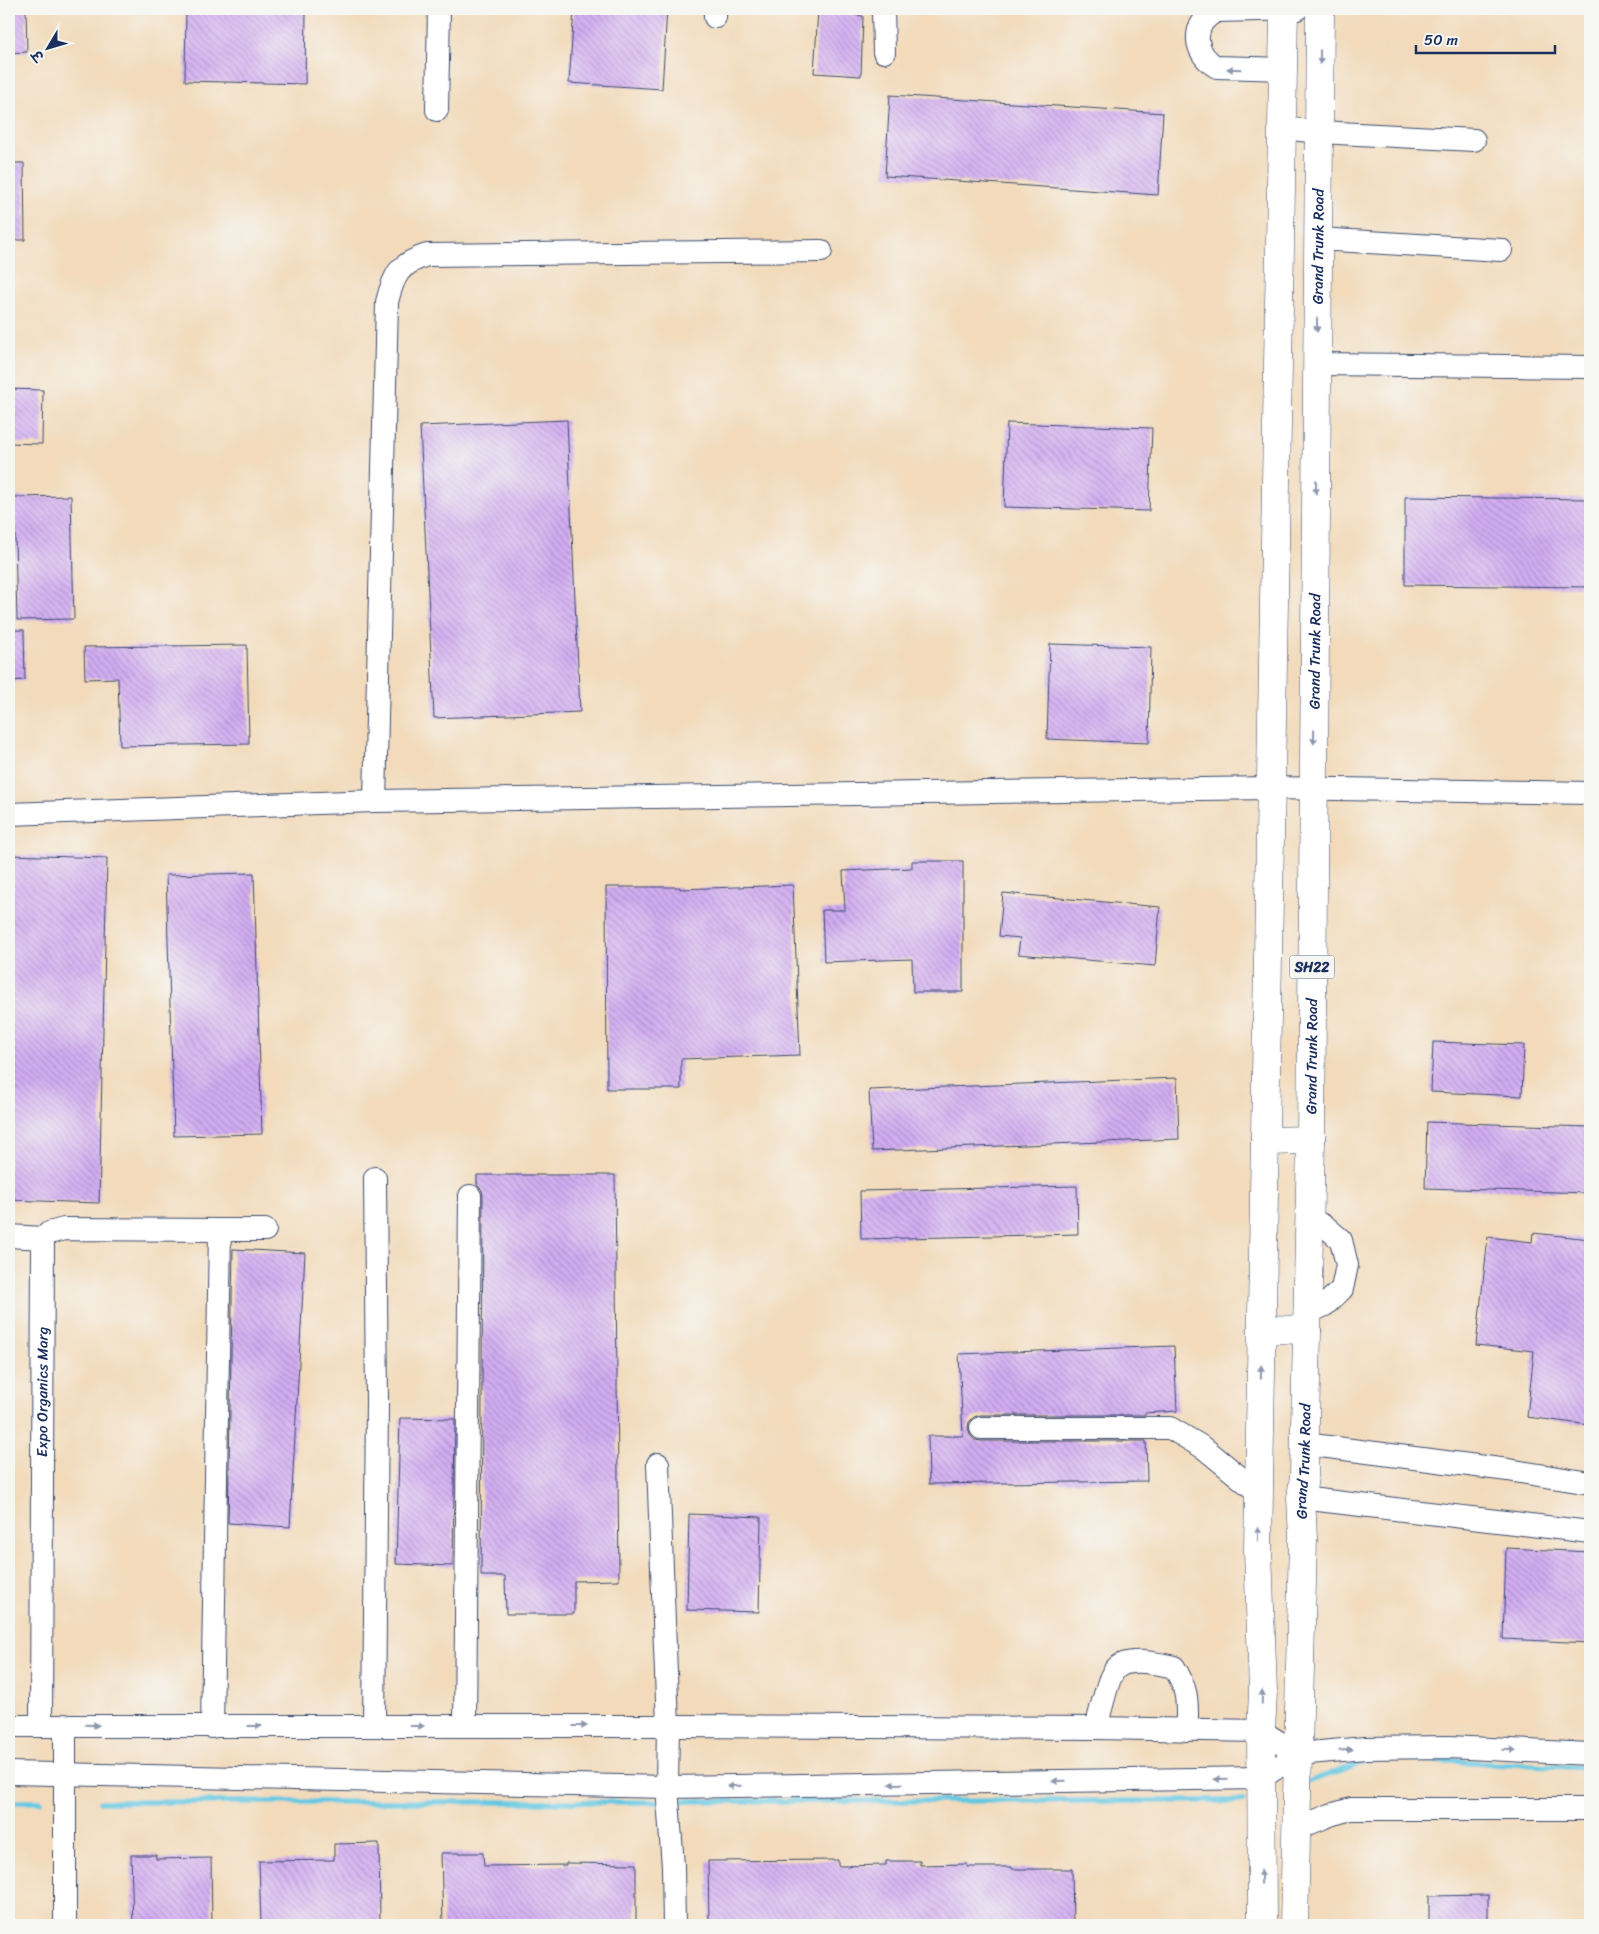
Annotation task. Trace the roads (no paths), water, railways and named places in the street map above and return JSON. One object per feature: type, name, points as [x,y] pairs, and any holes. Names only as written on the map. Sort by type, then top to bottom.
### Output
[{"type":"highway","name":"SH22","points":[[1262,1925],[1261,1731],[1263,1692],[1258,1550],[1284,9]]},
{"type":"highway","name":"Grand Trunk Road","points":[[1294,1925],[1302,1538],[1301,1498],[1304,1476],[1310,1219],[1320,9]]},
{"type":"highway","points":[[1265,1141],[1311,1140]]},
{"type":"highway","points":[[1262,1329],[1307,1321]]},
{"type":"street","points":[[437,110],[439,9]]},
{"type":"street","points":[[883,9],[884,52]]},
{"type":"street","points":[[1283,69],[1217,67],[1209,63],[1200,51],[1198,31],[1202,21],[1217,11],[1297,9]]},
{"type":"street","points":[[1282,128],[1319,132],[1474,140]]},
{"type":"street","points":[[1318,239],[1501,250]]},
{"type":"street","points":[[375,801],[387,302],[392,282],[401,267],[412,259],[427,255],[821,251]]},
{"type":"street","points":[[1317,364],[1590,367]]},
{"type":"street","points":[[9,814],[375,801],[1271,788],[1590,793]]},
{"type":"street","points":[[374,1726],[377,1402],[375,1178]]},
{"type":"street","points":[[465,1726],[470,1196]]},
{"type":"street","points":[[1307,1321],[1342,1289],[1347,1265],[1340,1240],[1326,1227],[1310,1219]]},
{"type":"street","points":[[9,1236],[44,1238],[49,1233],[64,1229],[266,1230]]},
{"type":"street","points":[[212,1726],[220,1230]]},
{"type":"street","name":"Expo Organics Marg","points":[[41,1726],[44,1238]]},
{"type":"street","points":[[981,1428],[1170,1428],[1204,1448],[1259,1493]]},
{"type":"street","points":[[1304,1444],[1590,1483]]},
{"type":"street","points":[[658,1464],[668,1726],[667,1787],[674,1866],[674,1925]]},
{"type":"street","points":[[1301,1498],[1590,1532]]},
{"type":"street","points":[[1096,1728],[1114,1671],[1123,1664],[1145,1661],[1174,1667],[1183,1681],[1187,1695],[1187,1730]]},
{"type":"street","points":[[65,1725],[65,1925]]},
{"type":"street","points":[[9,1726],[668,1726],[1096,1728],[1261,1731],[1298,1754]]},
{"type":"street","points":[[9,1773],[667,1787],[1261,1778],[1298,1754],[1364,1748],[1449,1747],[1590,1754]]},
{"type":"street","points":[[1296,1829],[1330,1815],[1351,1809],[1590,1809]]},
{"type":"waterway","points":[[1308,1782],[1374,1758]]},
{"type":"waterway","points":[[1393,1758],[1590,1768]]},
{"type":"waterway","points":[[685,1801],[1243,1801]]},
{"type":"waterway","points":[[9,1802],[40,1802]]},
{"type":"waterway","points":[[100,1802],[662,1802]]}]
